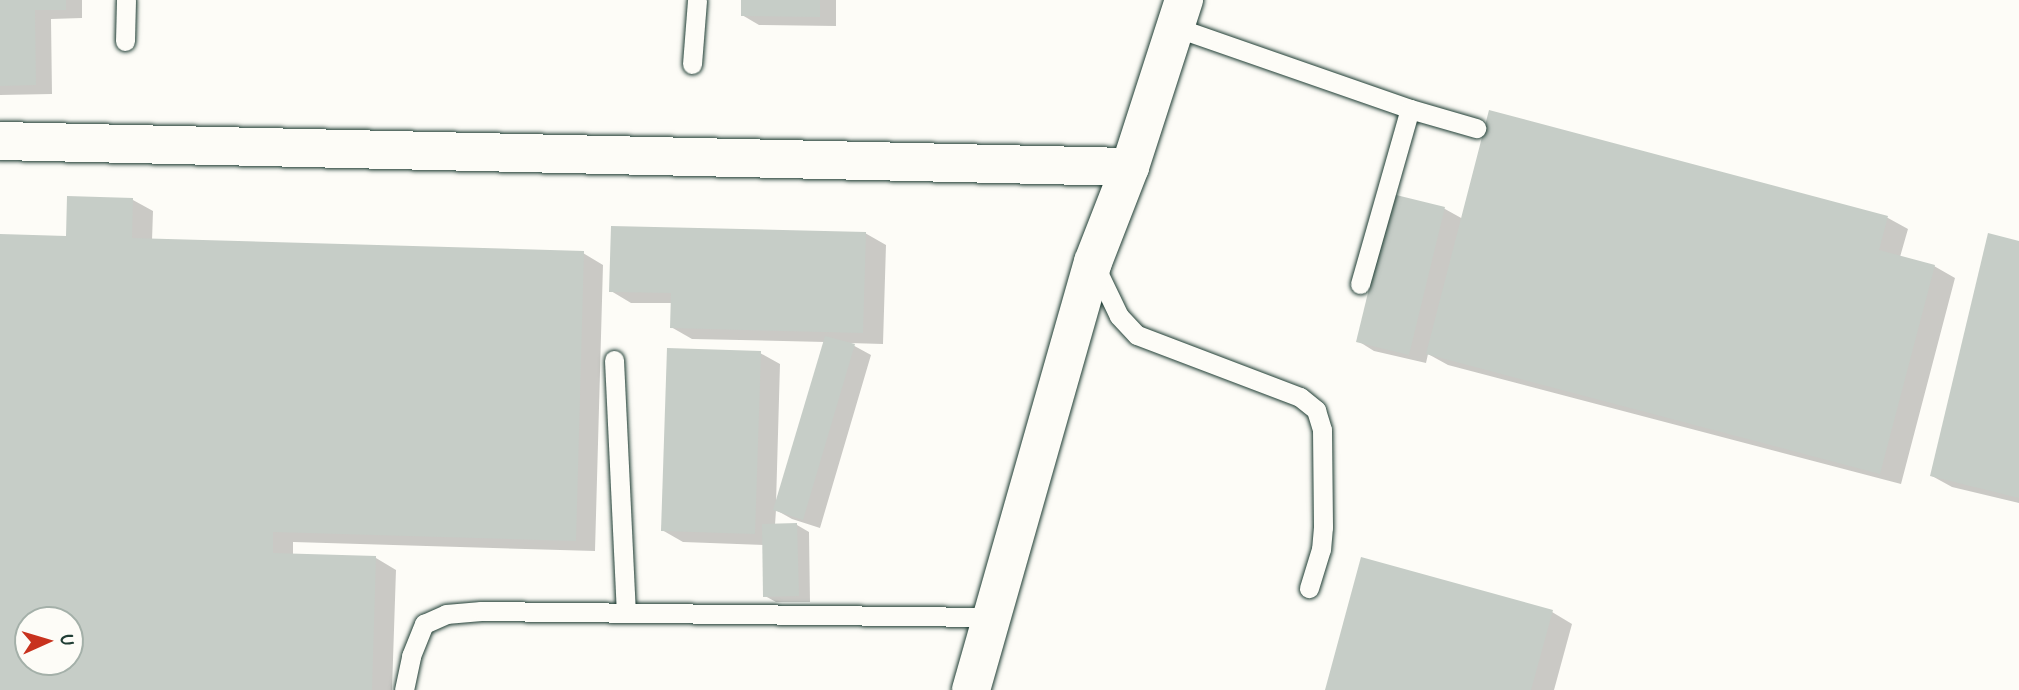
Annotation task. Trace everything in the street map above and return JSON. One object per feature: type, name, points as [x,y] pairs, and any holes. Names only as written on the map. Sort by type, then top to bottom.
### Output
[{"type":"street","points":[[971,690],[1093,262],[1130,167],[1180,14]]},
{"type":"street","points":[[0,141],[1130,167]]},
{"type":"lane","points":[[125,41],[126,0]]},
{"type":"lane","points":[[692,64],[697,0]]},
{"type":"lane","points":[[1180,14],[1410,109],[1476,128]]},
{"type":"lane","points":[[1360,284],[1410,109]]},
{"type":"lane","points":[[1093,262],[1118,316],[1137,335],[1300,397],[1316,410],[1322,430],[1323,527],[1321,549],[1309,588]]},
{"type":"lane","points":[[614,360],[626,613]]},
{"type":"lane","points":[[404,690],[411,656],[424,624],[446,614],[990,617]]},
{"type":"building","points":[[0,0],[66,0],[66,10],[35,10],[36,85],[0,86]]},
{"type":"building","points":[[741,0],[820,0],[820,17],[741,16]]},
{"type":"building","points":[[1489,110],[1888,216],[1879,250],[1935,265],[1880,474],[1426,354]]},
{"type":"building","points":[[1392,194],[1445,207],[1409,355],[1356,342]]},
{"type":"building","points":[[67,196],[133,198],[132,238],[584,251],[576,541],[273,532],[273,553],[376,556],[372,690],[0,690],[0,234],[66,236]]},
{"type":"building","points":[[611,226],[866,232],[863,333],[670,328],[671,293],[609,292]]},
{"type":"building","points":[[1988,233],[2019,241],[2019,498],[1930,476]]},
{"type":"building","points":[[825,336],[855,344],[803,520],[773,510]]},
{"type":"building","points":[[667,348],[761,351],[755,534],[661,531]]},
{"type":"building","points":[[797,523],[799,596],[763,597],[762,524]]},
{"type":"building","points":[[1361,557],[1553,610],[1531,690],[1325,690]]}]
